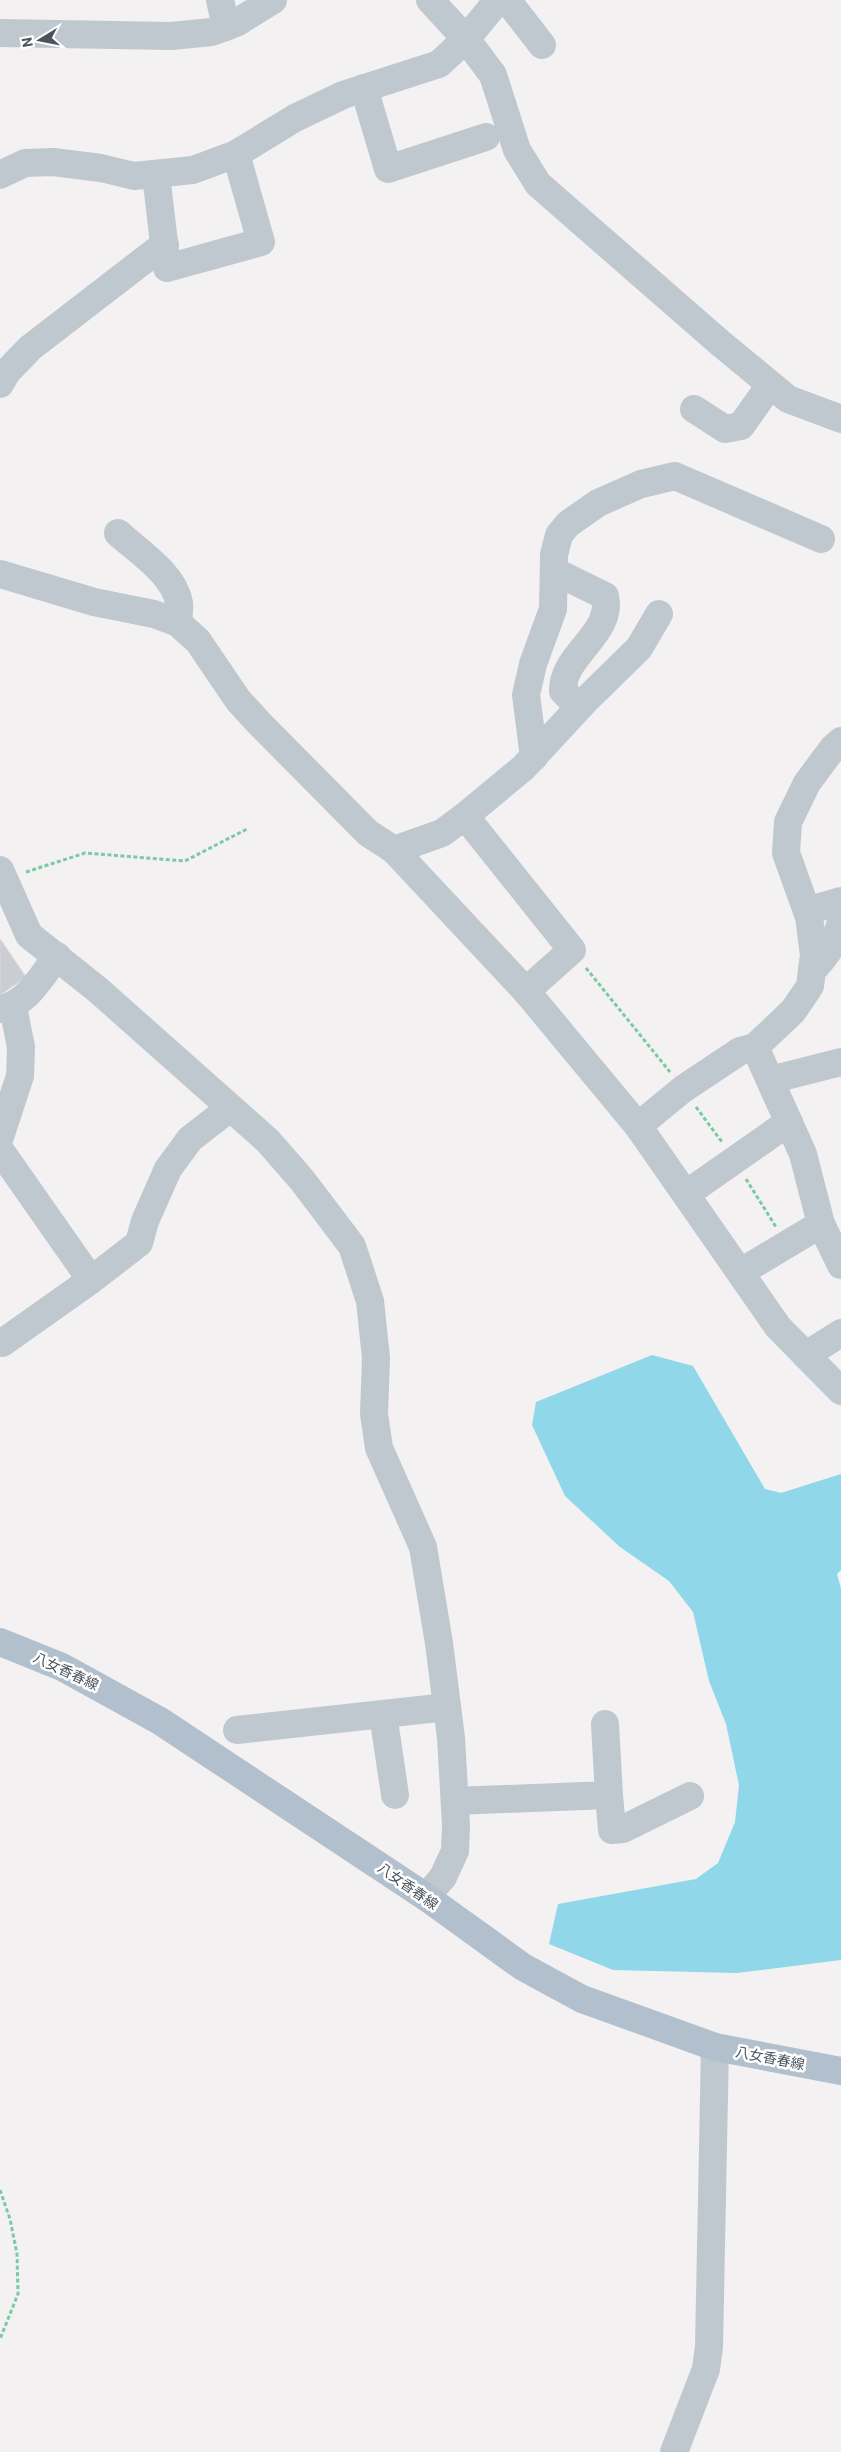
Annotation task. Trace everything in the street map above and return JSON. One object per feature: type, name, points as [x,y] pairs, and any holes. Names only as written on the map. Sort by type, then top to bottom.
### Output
[{"type":"main road","name":"八女香春線","points":[[0,1642],[62,1668],[160,1721],[426,1897],[523,1967],[582,1998],[715,2047],[841,2071]]},
{"type":"street","points":[[220,0],[226,27]]},
{"type":"street","points":[[0,33],[170,36],[212,32],[236,23],[273,0]]},
{"type":"street","points":[[430,0],[466,39],[493,75],[517,150],[538,184],[770,385],[788,399],[841,420]]},
{"type":"street","points":[[0,175],[25,163],[53,162],[102,168],[134,176],[193,170],[236,154],[295,118],[343,95],[439,64],[466,39],[498,0]]},
{"type":"street","points":[[507,0],[542,45]]},
{"type":"street","points":[[364,88],[388,168],[486,137]]},
{"type":"street","points":[[156,175],[167,268],[262,242],[236,154]]},
{"type":"street","points":[[0,384],[7,372],[30,348],[164,244]]},
{"type":"street","points":[[694,409],[725,429],[740,426],[770,385]]},
{"type":"street","points":[[534,757],[526,695],[533,664],[553,609],[554,555],[559,534],[568,524],[598,503],[641,484],[675,476],[821,539]]},
{"type":"street","points":[[118,533],[162,573],[174,589],[179,604],[178,623]]},
{"type":"street","points":[[554,572],[605,596],[607,606],[596,634],[570,663],[563,680],[563,691],[579,707]]},
{"type":"street","points":[[0,574],[94,602],[154,614],[178,623],[198,641],[238,700],[260,724],[368,833],[394,850],[526,992],[638,1126],[778,1327],[841,1391]]},
{"type":"street","points":[[394,850],[442,833],[524,768],[579,707],[638,648],[659,614]]},
{"type":"street","points":[[638,1126],[683,1089],[740,1051],[755,1047],[793,1011],[810,986],[814,955],[807,911],[786,853],[788,822],[806,783],[833,748],[841,741]]},
{"type":"street","points":[[465,816],[572,950],[526,992]]},
{"type":"street","points":[[2,875],[29,935],[58,956],[149,1034],[268,1141],[302,1180],[352,1246],[370,1301],[376,1358],[374,1414],[379,1448],[423,1547],[439,1643],[447,1708],[455,1801],[455,1851],[443,1877],[426,1897]]},
{"type":"street","points":[[807,911],[841,902]]},
{"type":"street","points":[[812,971],[827,955],[837,938],[841,921]]},
{"type":"street","points":[[0,1137],[20,1076],[21,1047],[7,1008],[26,996],[58,956]]},
{"type":"street","points":[[755,1047],[803,1154],[821,1224],[841,1265]]},
{"type":"street","points":[[770,1080],[841,1062]]},
{"type":"street","points":[[2,1343],[139,1244],[145,1221],[168,1169],[190,1139],[230,1108]]},
{"type":"street","points":[[686,1194],[789,1122]]},
{"type":"street","points":[[0,1150],[91,1280]]},
{"type":"street","points":[[741,1272],[821,1224]]},
{"type":"street","points":[[806,1356],[841,1333]]},
{"type":"street","points":[[236,1730],[447,1708]]},
{"type":"street","points":[[382,1714],[395,1795]]},
{"type":"street","points":[[605,1724],[612,1830],[622,1830],[690,1796]]},
{"type":"street","points":[[455,1801],[610,1795]]},
{"type":"street","points":[[674,2452],[706,2369],[709,2347],[715,2047]]},
{"type":"path","points":[[2,875],[85,853],[185,861],[247,829]]},
{"type":"path","points":[[0,2190],[10,2219],[17,2254],[18,2294],[0,2339]]},
{"type":"water","points":[[652,1355],[693,1366],[765,1489],[781,1493],[841,1474],[841,1570],[837,1574],[841,1589],[841,1960],[737,1973],[613,1970],[549,1944],[558,1904],[696,1879],[718,1863],[735,1822],[739,1785],[726,1724],[709,1681],[693,1612],[669,1581],[620,1547],[565,1496],[532,1425],[536,1402]]},
{"type":"building","points":[[0,939],[26,977],[0,995]]}]
